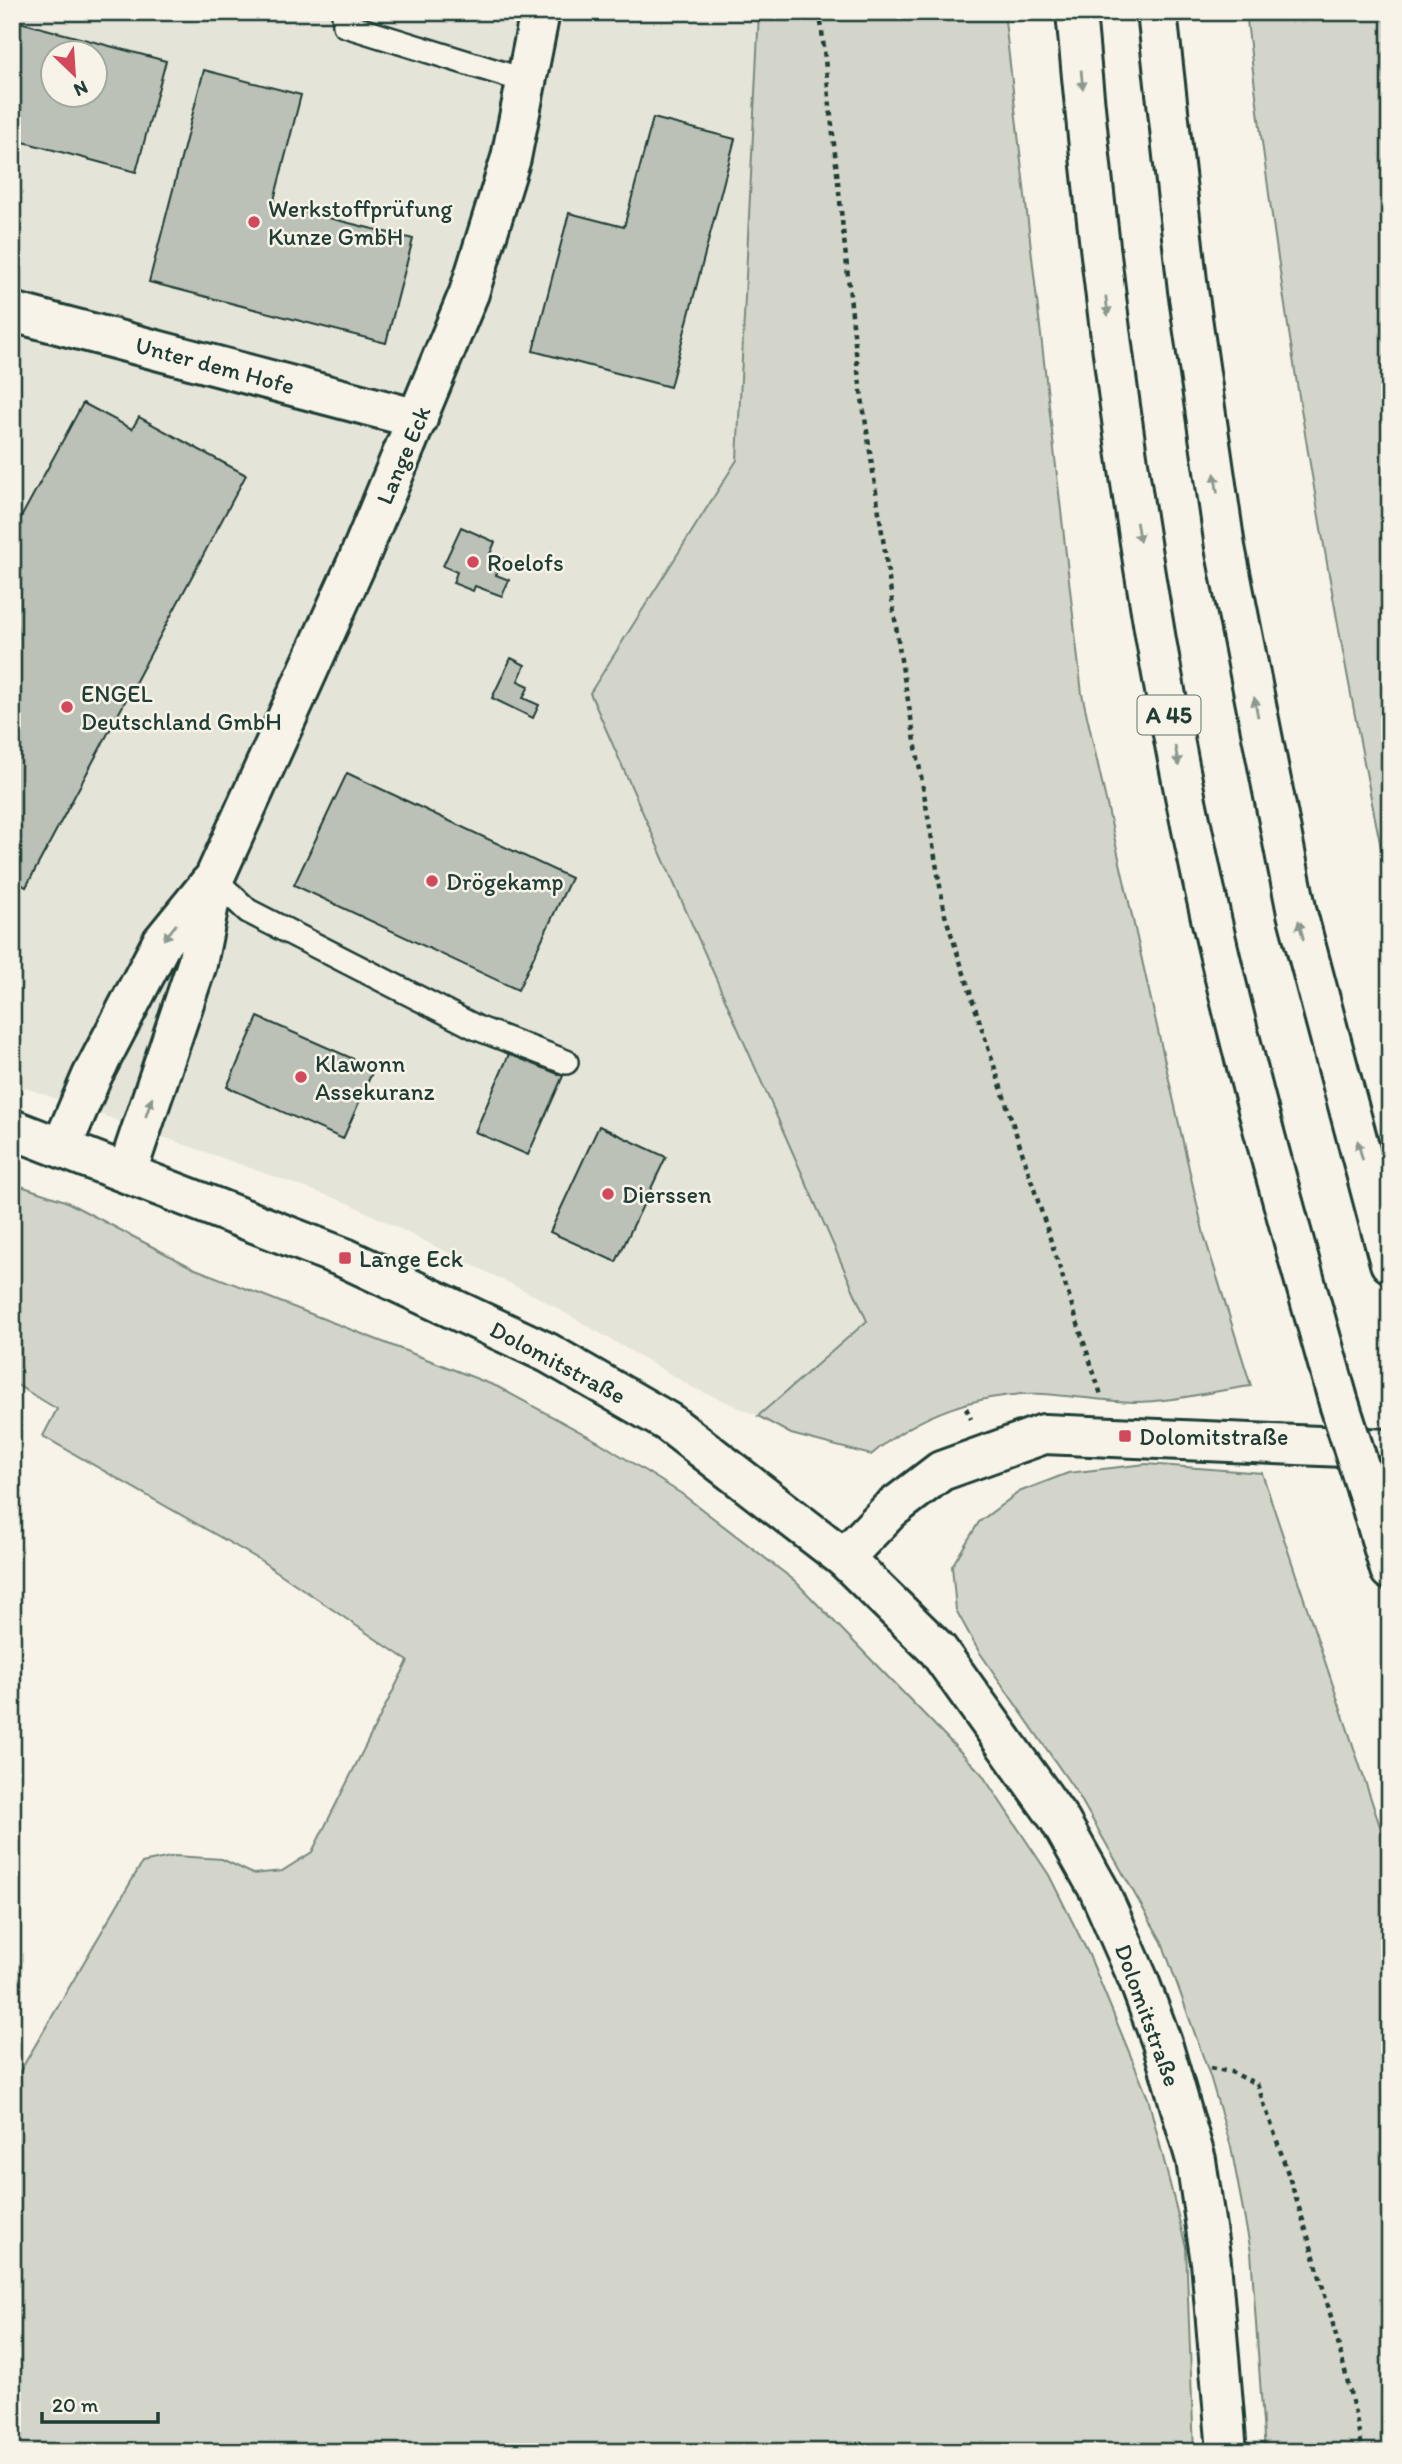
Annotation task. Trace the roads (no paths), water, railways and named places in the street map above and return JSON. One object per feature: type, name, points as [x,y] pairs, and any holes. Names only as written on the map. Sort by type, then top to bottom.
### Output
[{"type":"main road","name":"Lange Eck","points":[[127,1172],[197,964],[214,879],[418,419],[469,293],[511,158],[540,12]]},
{"type":"main road","name":"A 45","points":[[1076,12],[1091,181],[1124,448],[1169,713],[1195,847],[1256,1102],[1339,1403],[1390,1570]]},
{"type":"main road","points":[[1157,12],[1188,290],[1225,547],[1297,913],[1390,1263]]},
{"type":"main road","name":"Unter dem Hofe","points":[[12,312],[418,419]]},
{"type":"main road","name":"Lange Eck","points":[[62,1146],[92,1076],[162,942],[214,879]]},
{"type":"main road","name":"Dolomitstraße","points":[[12,1129],[62,1146],[345,1258],[548,1353],[668,1422],[844,1558],[938,1650],[1059,1819],[1099,1890],[1134,1970],[1171,2073],[1196,2160],[1211,2262],[1227,2452]]},
{"type":"main road","points":[[844,1558],[890,1510],[941,1471],[1044,1433],[1390,1449]]},
{"type":"lane","points":[[344,12],[345,24],[526,81]]},
{"type":"lane","points":[[214,879],[248,911],[477,1028],[566,1062]]},
{"type":"place","name":"Werkstoffprüfung Kunze GmbH","points":[[254,222]]},
{"type":"place","name":"Roelofs","points":[[473,562]]},
{"type":"place","name":"ENGEL Deutschland GmbH","points":[[67,707]]},
{"type":"place","name":"Drögekamp","points":[[432,881]]},
{"type":"place","name":"Klawonn Assekuranz","points":[[301,1077]]},
{"type":"place","name":"Dierssen","points":[[608,1194]]},
{"type":"place","name":"Lange Eck","points":[[345,1258]]},
{"type":"place","name":"Dolomitstraße","points":[[1125,1436]]}]
